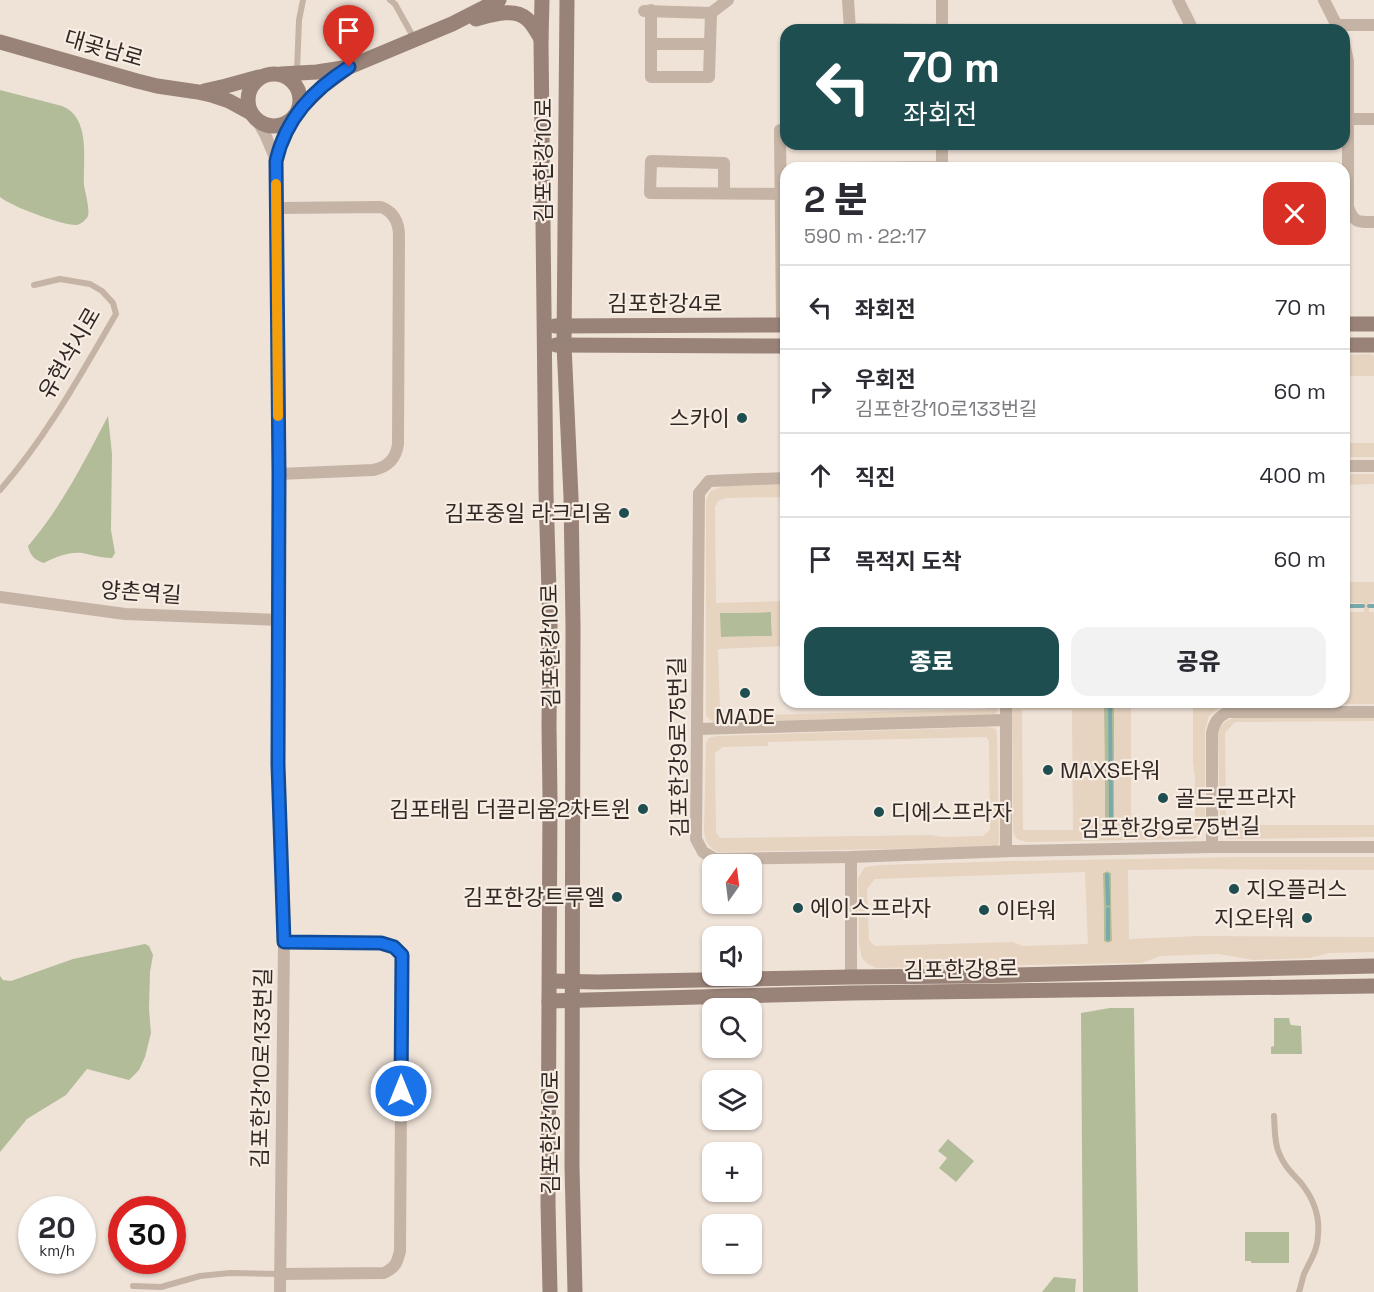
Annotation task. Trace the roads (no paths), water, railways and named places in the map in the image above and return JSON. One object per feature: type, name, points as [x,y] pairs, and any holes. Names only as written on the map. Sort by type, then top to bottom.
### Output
[{"type":"street","points":[[198,92],[270,74],[297,74],[349,67],[452,24],[499,0]]},
{"type":"street","name":"김포한강10로","points":[[542,0],[544,345],[549,625],[548,1203],[550,1292]]},
{"type":"street","name":"김포한강10로","points":[[567,0],[564,345],[571,497],[573,614],[572,1166],[574,1292]]},
{"type":"street","points":[[711,13],[709,77],[651,77],[651,44],[646,11],[711,13],[728,0]]},
{"type":"street","points":[[848,0],[850,24]]},
{"type":"street","points":[[942,0],[942,24]]},
{"type":"street","points":[[1178,0],[1190,24]]},
{"type":"street","points":[[1324,0],[1336,24]]},
{"type":"street","points":[[452,24],[502,13],[513,14],[525,17],[541,41]]},
{"type":"street","points":[[1350,26],[1374,25]]},
{"type":"street","name":"대곶남로","points":[[0,42],[137,81],[198,92]]},
{"type":"street","points":[[651,44],[710,44]]},
{"type":"street","points":[[198,92],[222,98],[254,116],[261,123],[279,126],[288,123],[322,86],[349,67]]},
{"type":"street","points":[[276,161],[282,141],[297,113],[301,100],[295,83],[279,74]]},
{"type":"street","points":[[262,76],[251,87],[248,102],[276,161]]},
{"type":"street","points":[[1350,119],[1374,119]]},
{"type":"street","name":"김포한강10로133번길","points":[[276,161],[279,474],[278,765],[284,942],[280,1292]]},
{"type":"street","points":[[724,193],[724,162],[651,161],[650,193],[780,194]]},
{"type":"street","points":[[276,208],[381,207],[390,212],[399,228],[397,452],[389,464],[374,470],[279,474]]},
{"type":"street","points":[[1350,212],[1352,217],[1360,222],[1374,222]]},
{"type":"street","points":[[1350,324],[1374,324]]},
{"type":"street","name":"김포한강4로","points":[[544,327],[780,325]]},
{"type":"street","name":"김포한강4로","points":[[544,345],[780,346]]},
{"type":"street","points":[[1350,345],[1374,345]]},
{"type":"street","points":[[1350,466],[1374,466]]},
{"type":"street","name":"김포한강9로75번길","points":[[780,478],[709,481],[699,493],[696,839],[703,852],[715,859],[851,858],[1006,851],[1374,847]]},
{"type":"street","name":"양촌역길","points":[[0,597],[125,614],[279,620]]},
{"type":"street","points":[[1006,708],[1006,851]]},
{"type":"street","points":[[1212,847],[1212,733],[1215,722],[1220,716],[1228,712],[1374,712]]},
{"type":"street","points":[[698,729],[1006,720]]},
{"type":"street","points":[[851,858],[851,977]]},
{"type":"street","points":[[280,1274],[384,1273],[392,1270],[397,1263],[400,1251],[402,955],[394,947],[381,943],[284,942]]},
{"type":"street","name":"김포한강8로","points":[[550,981],[973,976],[1374,966]]},
{"type":"street","name":"김포한강8로","points":[[549,1001],[851,993],[1374,986]]},
{"type":"lane","points":[[297,74],[299,20],[303,0]]},
{"type":"lane","points":[[390,0],[395,4],[415,40]]},
{"type":"lane","name":"유현삭시로","points":[[0,490],[36,444],[116,314],[113,303],[102,291],[90,284],[60,279],[34,285]]},
{"type":"lane","points":[[1274,1116],[1279,1154],[1310,1196],[1318,1218],[1317,1244],[1299,1292]]},
{"type":"lane","points":[[133,1286],[161,1287],[200,1276],[230,1273],[280,1274]]},
{"type":"waterway","points":[[1350,606],[1363,606]]},
{"type":"waterway","points":[[1369,606],[1374,606]]},
{"type":"waterway","points":[[1110,708],[1111,818]]},
{"type":"waterway","points":[[1107,875],[1108,904]]},
{"type":"waterway","points":[[1108,909],[1108,939]]},
{"type":"place","name":"스카이","points":[[742,418]]},
{"type":"place","name":"김포중일 라크리움","points":[[624,513]]},
{"type":"place","name":"MADE","points":[[745,693]]},
{"type":"place","name":"MAXS타워","points":[[1048,770]]},
{"type":"place","name":"골드문프라자","points":[[1163,798]]},
{"type":"place","name":"김포태림 더끌리움2차트윈","points":[[643,809]]},
{"type":"place","name":"디에스프라자","points":[[879,812]]},
{"type":"place","name":"지오플러스","points":[[1234,889]]},
{"type":"place","name":"김포한강트루엘","points":[[617,897]]},
{"type":"place","name":"에이스프라자","points":[[798,908]]},
{"type":"place","name":"이타워","points":[[984,910]]},
{"type":"place","name":"지오타워","points":[[1307,918]]}]
